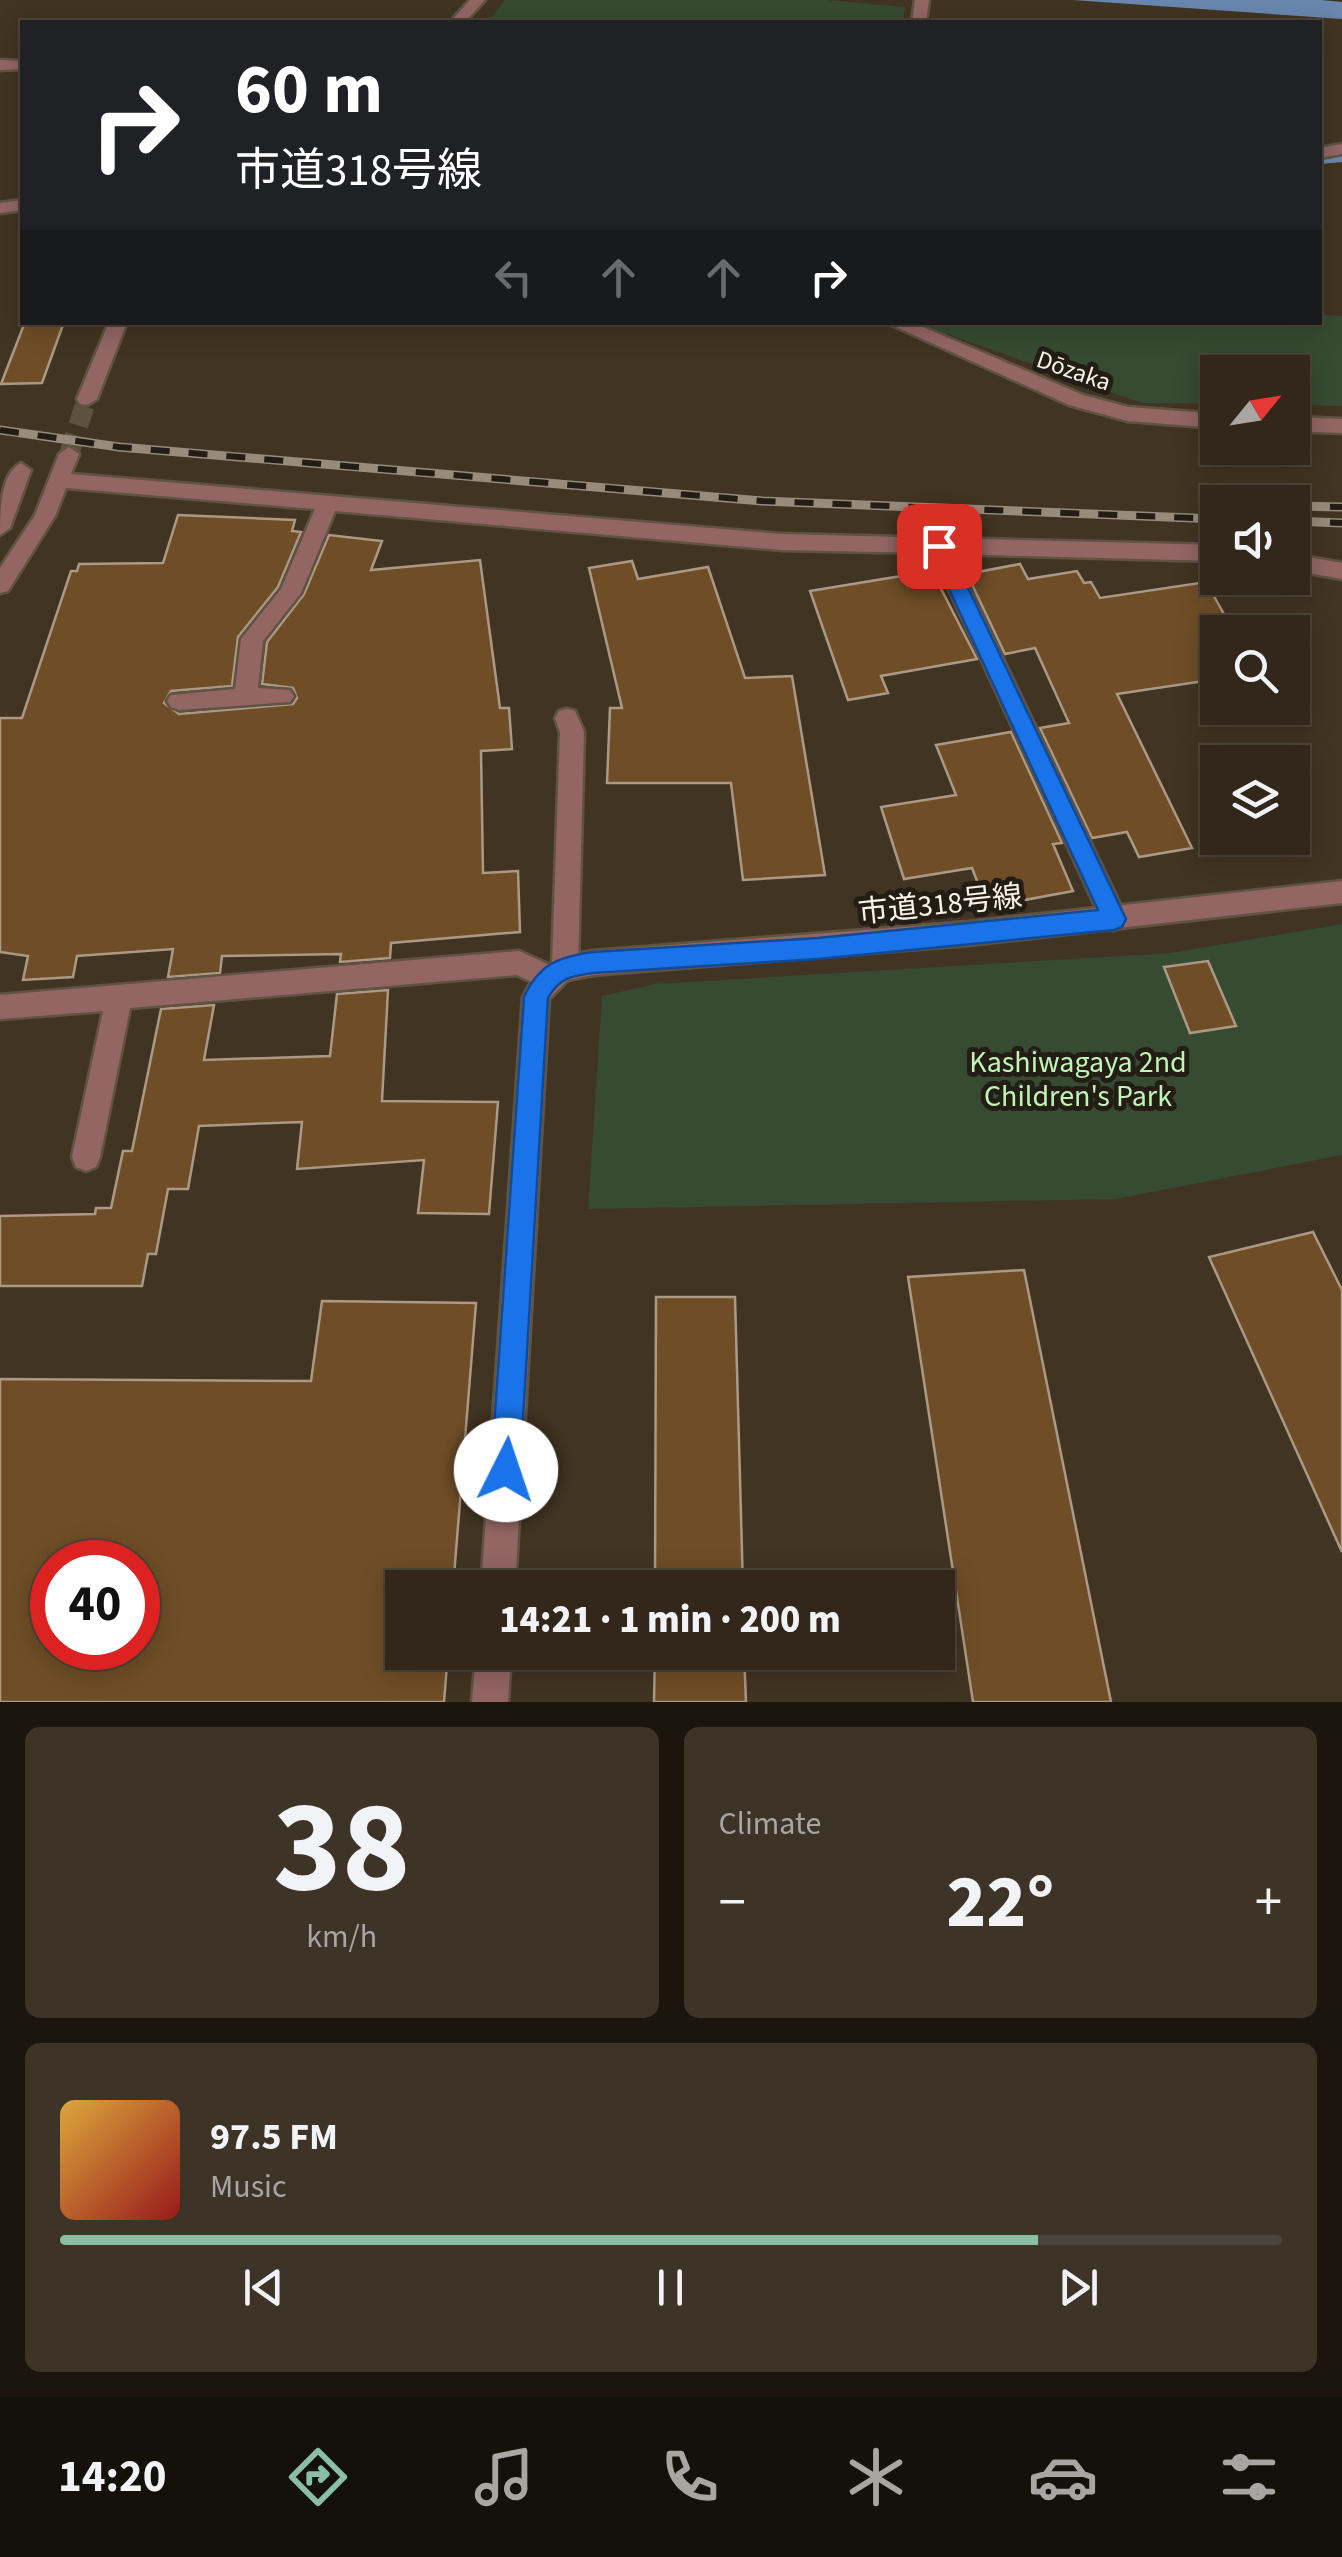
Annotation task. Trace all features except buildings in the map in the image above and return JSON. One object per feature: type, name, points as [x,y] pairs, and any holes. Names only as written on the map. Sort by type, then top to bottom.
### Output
[{"type":"street","points":[[459,20],[478,0]]},
{"type":"street","points":[[87,399],[117,325]]},
{"type":"street","name":"Dōzaka","points":[[901,325],[1040,388],[1128,414],[1200,420]]},
{"type":"street","points":[[1310,425],[1342,426]]},
{"type":"street","points":[[0,585],[45,516],[69,454]]},
{"type":"street","points":[[0,528],[21,470]]},
{"type":"street","points":[[60,480],[327,506],[781,542],[1200,553]]},
{"type":"street","points":[[246,698],[252,640],[290,593],[327,506]]},
{"type":"street","points":[[939,546],[1114,919]]},
{"type":"street","points":[[1310,565],[1342,571]]},
{"type":"street","points":[[179,700],[282,696]]},
{"type":"street","points":[[499,1570],[536,997],[556,972],[572,732],[567,718]]},
{"type":"street","name":"市道318号線","points":[[0,1006],[519,963],[556,972],[1114,919],[1342,892]]},
{"type":"street","points":[[86,1157],[119,996]]},
{"type":"street","points":[[490,1702],[493,1670]]},
{"type":"green space","points":[[505,0],[826,0],[905,7],[903,20],[490,20]]},
{"type":"green space","points":[[1322,315],[1342,316],[1342,406],[1310,405],[1310,355],[1200,355],[1200,404],[1142,403],[922,325],[1322,325]]},
{"type":"green space","name":"Kashiwagaya 2nd Children's Park","points":[[1342,924],[1342,1155],[1116,1199],[588,1209],[602,996],[655,984],[1171,953]]},
{"type":"water","points":[[1073,0],[1321,0],[1342,2],[1342,19]]},
{"type":"waterway","points":[[1322,161],[1342,159]]},
{"type":"tunnel","points":[[69,454],[87,399]]},
{"type":"railway","points":[[0,430],[119,447],[762,501],[1200,518]]},
{"type":"railway","points":[[1310,506],[1342,507]]},
{"type":"railway","points":[[1310,522],[1342,523]]},
{"type":"route","points":[[506,1470],[536,997],[547,977],[564,967],[593,962],[818,948],[1114,919],[939,546]]}]
